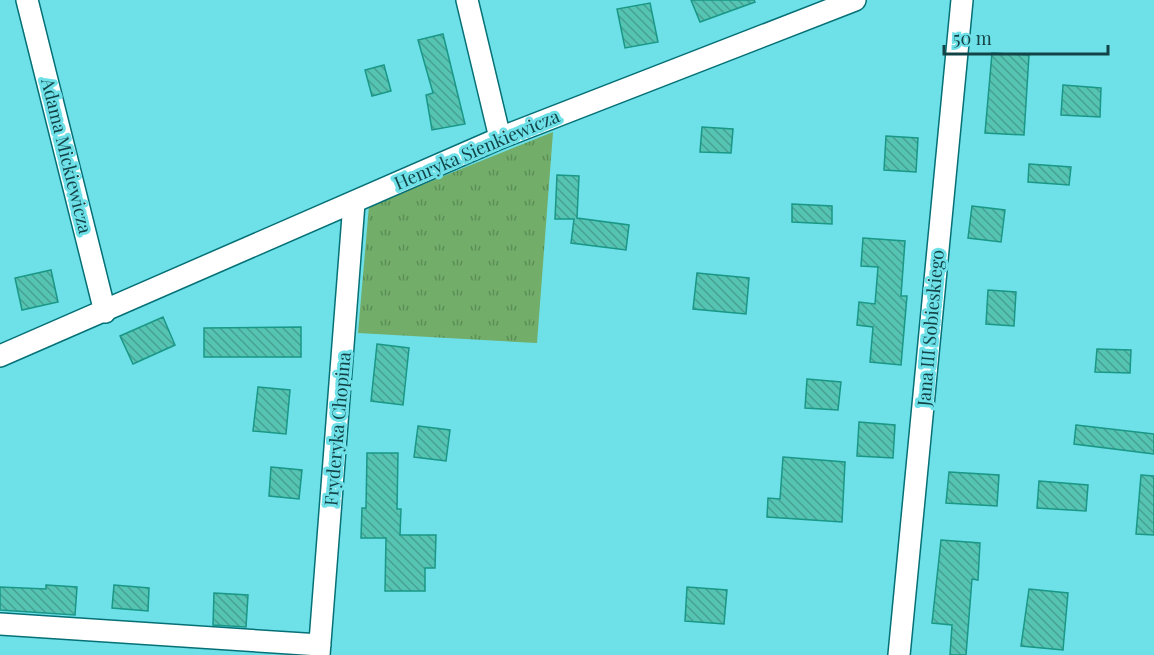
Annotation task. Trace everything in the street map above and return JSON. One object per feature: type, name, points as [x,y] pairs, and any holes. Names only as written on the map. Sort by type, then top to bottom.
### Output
[{"type":"street","name":"Adama Mickiewicza","points":[[27,0],[105,312]]},
{"type":"street","points":[[467,0],[500,138]]},
{"type":"street","name":"Henryka Sienkiewicza","points":[[0,356],[500,138],[855,0]]},
{"type":"street","name":"Jana III Sobieskiego","points":[[899,655],[962,0]]},
{"type":"street","name":"Fryderyka Chopina","points":[[320,650],[346,333],[354,202]]},
{"type":"street","points":[[0,624],[320,650]]},
{"type":"green space","points":[[553,132],[537,343],[358,333],[369,206]]},
{"type":"building","points":[[691,0],[754,0],[755,2],[700,22]]},
{"type":"building","points":[[650,3],[658,42],[625,48],[617,9]]},
{"type":"building","points":[[443,34],[465,124],[432,130],[426,95],[433,93],[418,40]]},
{"type":"building","points":[[992,53],[1029,55],[1024,135],[985,133]]},
{"type":"building","points":[[384,65],[391,91],[372,96],[365,70]]},
{"type":"building","points":[[1063,85],[1101,88],[1100,117],[1061,115]]},
{"type":"building","points":[[702,127],[733,129],[731,153],[700,152]]},
{"type":"building","points":[[886,136],[918,138],[916,172],[884,170]]},
{"type":"building","points":[[1029,164],[1071,167],[1069,185],[1028,182]]},
{"type":"building","points":[[557,175],[579,176],[577,218],[629,225],[626,250],[571,243],[574,219],[555,219]]},
{"type":"building","points":[[792,204],[832,206],[832,224],[792,222]]},
{"type":"building","points":[[972,206],[1005,210],[1001,242],[968,238]]},
{"type":"building","points":[[863,238],[905,241],[901,296],[907,296],[901,365],[870,362],[873,327],[857,325],[859,302],[875,304],[878,267],[861,266]]},
{"type":"building","points":[[51,270],[58,302],[22,310],[15,278]]},
{"type":"building","points":[[697,273],[749,278],[746,314],[693,309]]},
{"type":"building","points":[[988,290],[1016,292],[1014,326],[986,324]]},
{"type":"building","points":[[163,317],[175,345],[133,364],[120,336]]},
{"type":"building","points":[[301,327],[301,357],[204,357],[204,328]]},
{"type":"building","points":[[377,344],[409,348],[403,405],[371,401]]},
{"type":"building","points":[[1097,349],[1131,350],[1130,373],[1095,372]]},
{"type":"building","points":[[807,379],[841,382],[838,410],[805,408]]},
{"type":"building","points":[[258,387],[290,390],[286,434],[253,431]]},
{"type":"building","points":[[859,422],[895,425],[893,458],[857,456]]},
{"type":"building","points":[[1076,425],[1154,434],[1154,454],[1074,444]]},
{"type":"building","points":[[418,426],[450,430],[446,461],[414,457]]},
{"type":"building","points":[[367,453],[398,453],[397,509],[401,509],[400,535],[436,535],[435,568],[425,568],[425,591],[385,591],[386,538],[361,538],[362,508],[366,508]]},
{"type":"building","points":[[783,457],[845,462],[842,522],[767,517],[768,498],[780,499]]},
{"type":"building","points":[[271,467],[302,470],[299,499],[269,496]]},
{"type":"building","points":[[949,472],[999,475],[997,506],[946,503]]},
{"type":"building","points":[[1141,475],[1154,476],[1154,535],[1136,534]]},
{"type":"building","points":[[1039,481],[1088,485],[1086,511],[1037,508]]},
{"type":"building","points":[[941,540],[980,543],[978,580],[972,579],[966,655],[950,655],[952,625],[932,623]]},
{"type":"building","points":[[46,585],[77,587],[75,615],[0,610],[0,587],[46,589]]},
{"type":"building","points":[[114,585],[149,588],[148,611],[112,608]]},
{"type":"building","points":[[687,587],[727,590],[724,624],[685,621]]},
{"type":"building","points":[[1029,589],[1068,593],[1063,650],[1021,646]]},
{"type":"building","points":[[214,593],[248,595],[246,627],[213,625]]}]
